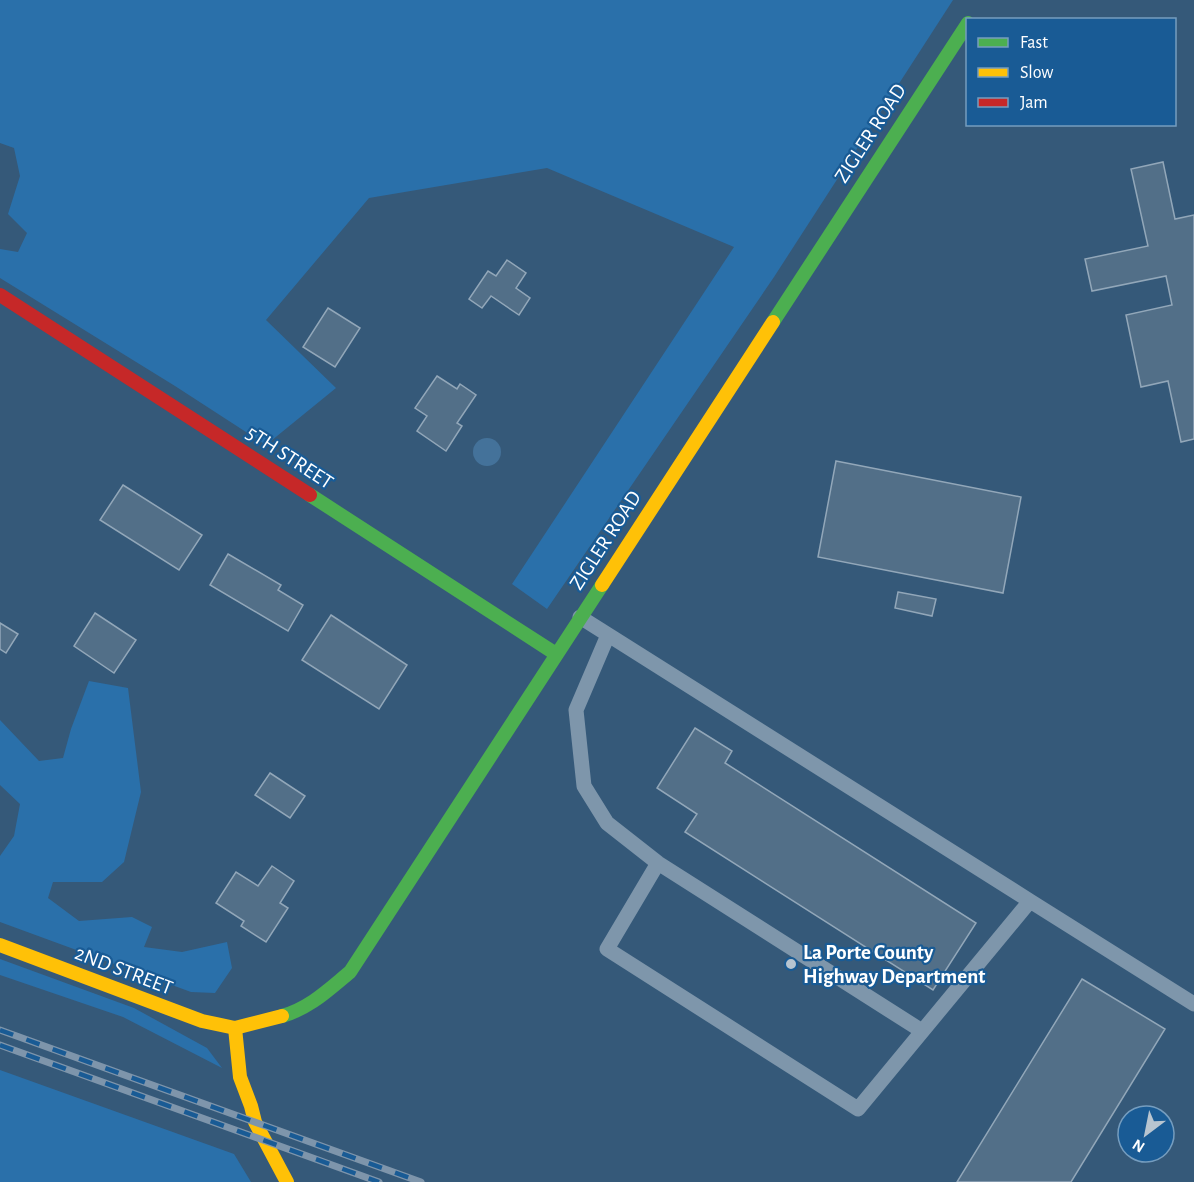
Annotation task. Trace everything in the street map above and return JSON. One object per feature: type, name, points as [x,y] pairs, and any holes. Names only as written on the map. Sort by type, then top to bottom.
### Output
[{"type":"street","name":"ZIGLER ROAD","points":[[235,1028],[296,1012],[314,1002],[350,972],[966,25]]},
{"type":"street","name":"5TH STREET","points":[[0,295],[556,654]]},
{"type":"street","name":"2ND STREET","points":[[0,945],[202,1022],[235,1028]]},
{"type":"street","points":[[235,1028],[240,1077],[255,1122],[287,1182]]},
{"type":"lane","points":[[580,617],[1194,1004]]},
{"type":"lane","points":[[608,635],[576,710],[584,786],[607,823],[658,863],[922,1031]]},
{"type":"lane","points":[[658,863],[607,949],[858,1108],[1030,901]]},
{"type":"shaded area","points":[[0,0],[953,0],[774,277],[547,609],[512,584],[734,247],[547,168],[369,198],[266,320],[336,388],[266,445],[0,278],[0,249],[18,252],[27,233],[8,214],[20,176],[14,148],[0,143]]},
{"type":"shaded area","points":[[487,438],[497,442],[501,452],[497,462],[487,466],[477,462],[473,452],[477,442]]},
{"type":"shaded area","points":[[89,681],[128,688],[141,792],[124,862],[102,882],[53,882],[48,898],[79,921],[132,917],[152,927],[144,947],[182,952],[227,942],[232,968],[215,993],[191,992],[0,922],[0,856],[14,836],[20,804],[0,785],[0,720],[39,761],[63,758]]},
{"type":"shaded area","points":[[0,959],[134,1008],[207,1048],[222,1068],[123,1017],[0,975]]},
{"type":"shaded area","points":[[0,1070],[234,1154],[251,1182],[0,1182]]},
{"type":"building","points":[[1163,162],[1175,219],[1194,215],[1194,439],[1181,442],[1168,381],[1141,387],[1126,315],[1172,305],[1166,276],[1092,291],[1085,259],[1148,246],[1131,169]]},
{"type":"building","points":[[507,260],[526,273],[516,288],[530,298],[519,315],[491,296],[482,308],[469,299],[488,271],[496,276]]},
{"type":"building","points":[[328,308],[360,328],[335,367],[303,347]]},
{"type":"building","points":[[437,376],[457,389],[460,384],[476,395],[457,423],[462,426],[446,451],[417,431],[427,416],[415,408]]},
{"type":"building","points":[[836,461],[1021,497],[1003,593],[818,557]]},
{"type":"building","points":[[123,485],[202,535],[179,570],[100,520]]},
{"type":"building","points":[[228,554],[281,585],[278,590],[303,605],[288,631],[210,585]]},
{"type":"building","points":[[898,592],[936,599],[932,616],[895,608]]},
{"type":"building","points":[[95,613],[136,640],[114,673],[74,646]]},
{"type":"building","points":[[331,615],[407,665],[379,709],[302,660]]},
{"type":"building","points":[[0,623],[18,634],[6,653],[0,649]]},
{"type":"building","points":[[695,728],[732,751],[725,763],[976,923],[933,990],[685,832],[697,814],[657,788]]},
{"type":"building","points":[[270,773],[305,796],[290,818],[255,795]]},
{"type":"building","points":[[272,866],[294,881],[280,903],[288,908],[266,942],[241,926],[244,921],[216,903],[236,872],[258,886]]},
{"type":"building","points":[[1082,979],[1165,1029],[1119,1104],[1116,1104],[1116,1109],[1071,1182],[957,1182]]},
{"type":"railway","points":[[0,1030],[421,1182]]},
{"type":"railway","points":[[0,1045],[379,1182]]},
{"type":"traffic: fast","points":[[773,322],[966,26]]},
{"type":"traffic: fast","points":[[310,495],[556,654]]},
{"type":"traffic: fast","points":[[282,1016],[310,1003],[350,972],[602,585]]},
{"type":"traffic: slow","points":[[602,585],[773,322]]},
{"type":"traffic: slow","points":[[0,945],[202,1021],[235,1028],[282,1016]]},
{"type":"traffic: slow","points":[[235,1028],[240,1077],[255,1122],[287,1182]]},
{"type":"traffic: jam","points":[[0,295],[310,495]]},
{"type":"place","name":"La Porte County Highway Department","points":[[791,964]]}]
